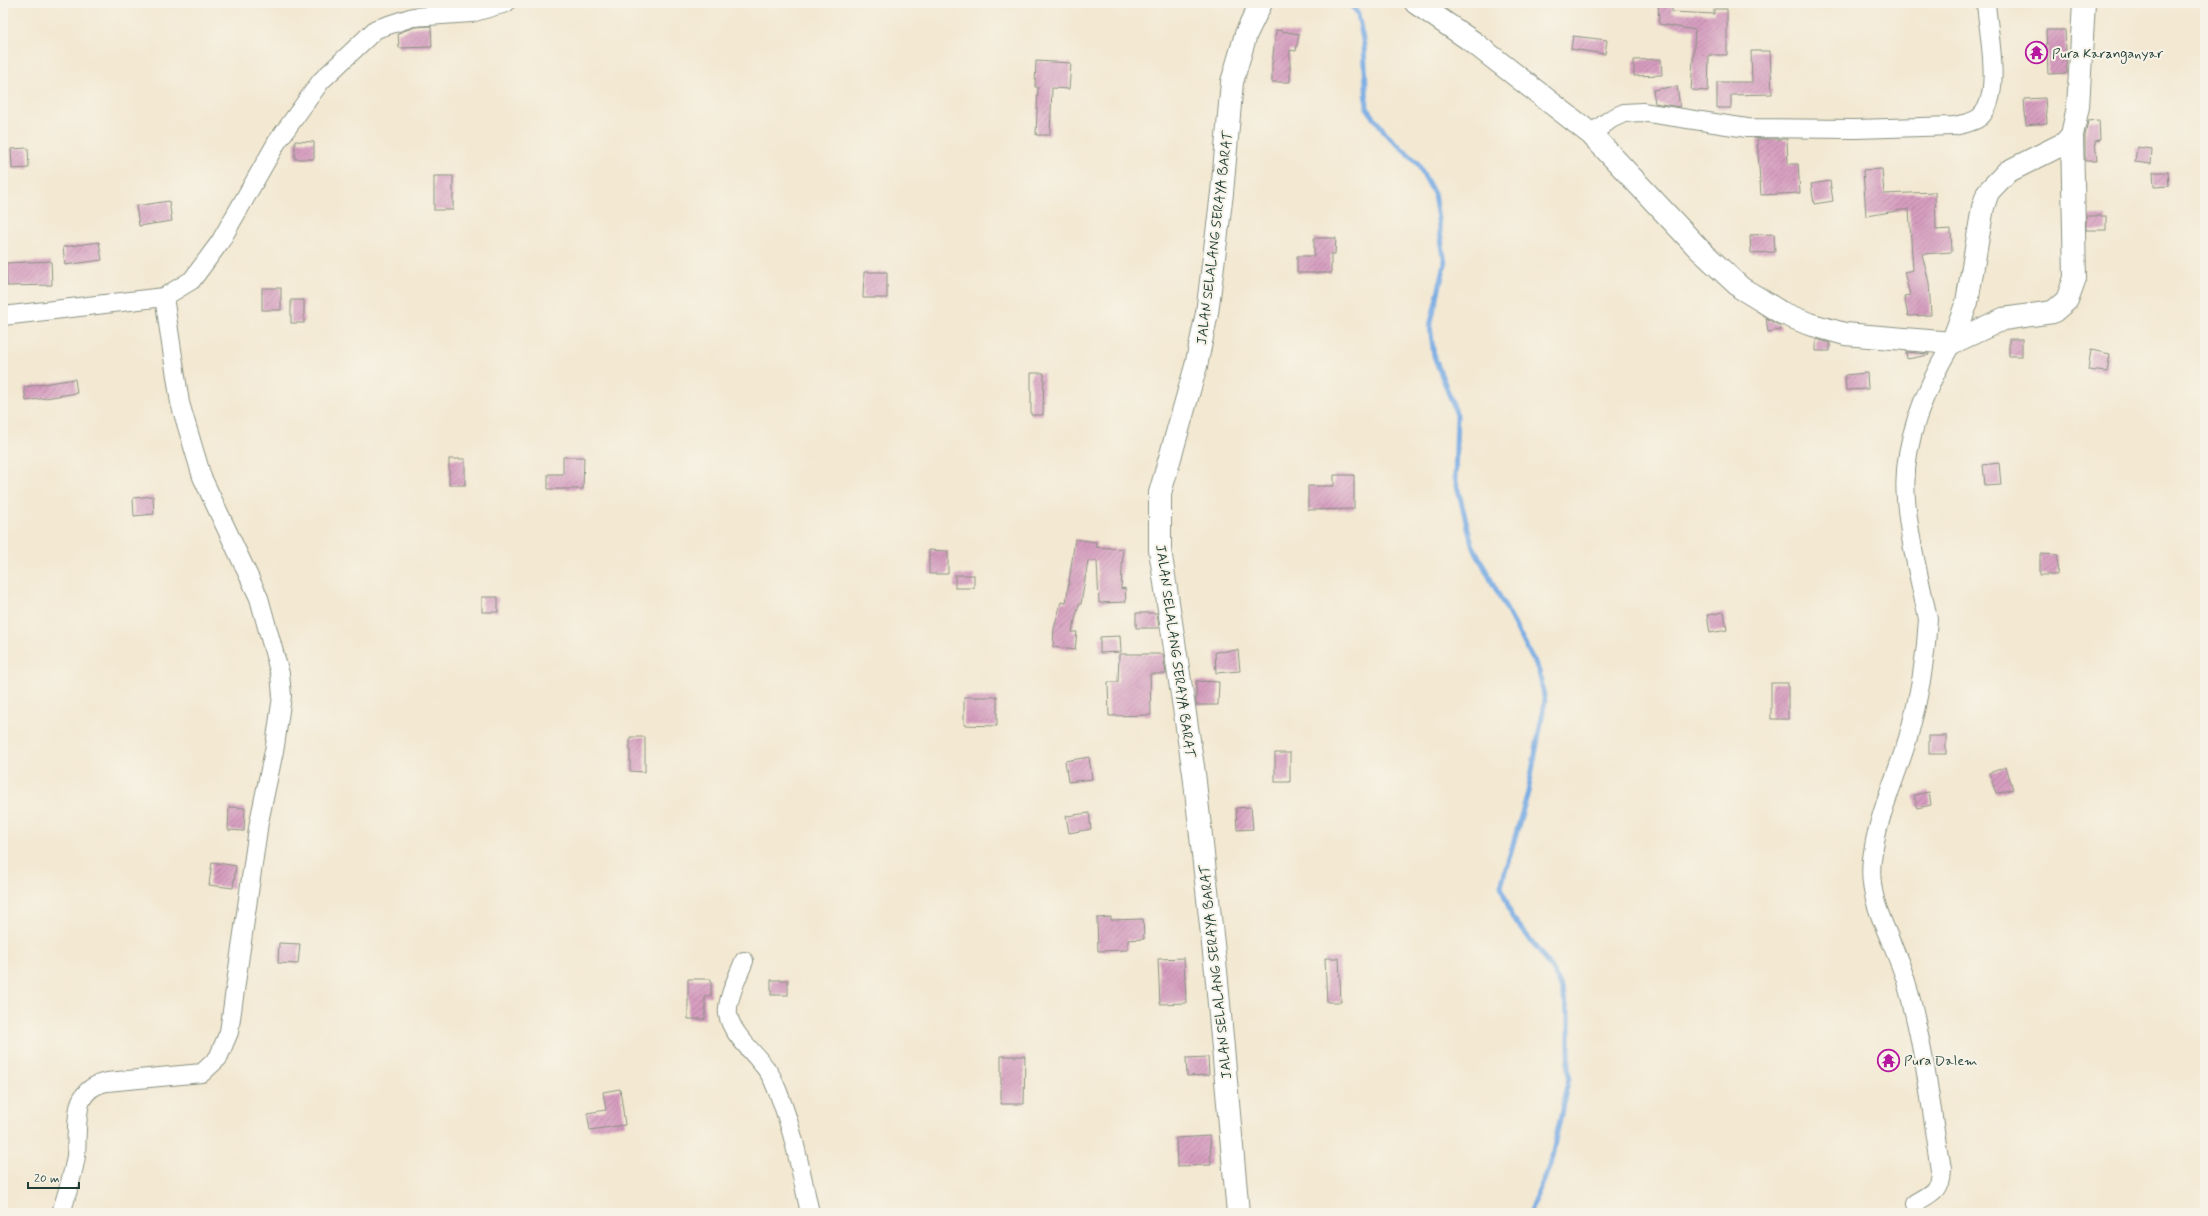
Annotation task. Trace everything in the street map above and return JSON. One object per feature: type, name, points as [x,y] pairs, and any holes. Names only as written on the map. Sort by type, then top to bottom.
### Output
[{"type":"street","points":[[3,316],[164,297],[192,280],[220,242],[277,142],[317,87],[376,29],[413,17],[471,13],[506,3]]},
{"type":"street","name":"JALAN SELALANG SERAYA BARAT","points":[[1238,1213],[1216,971],[1194,773],[1160,550],[1160,493],[1196,366],[1207,313],[1222,193],[1232,82],[1246,34],[1261,3]]},
{"type":"street","points":[[1416,3],[1473,42],[1591,134],[1680,229],[1741,288],[1780,312],[1809,324],[1845,334],[1952,343],[2003,319],[2053,312],[2067,300],[2075,278],[2072,134],[2078,107],[2084,3]]},
{"type":"street","points":[[1591,134],[1611,120],[1624,114],[1642,112],[1714,124],[1760,128],[1954,126],[1971,122],[1980,117],[1987,106],[1993,84],[1986,3]]},
{"type":"street","points":[[1916,1203],[1933,1194],[1941,1183],[1941,1169],[1918,1032],[1907,984],[1878,916],[1871,883],[1871,860],[1881,817],[1908,738],[1924,668],[1927,638],[1928,619],[1905,498],[1908,453],[1916,421],[1929,388],[1952,343],[1967,302],[1983,207],[1988,192],[2007,172],[2065,143],[2072,134]]},
{"type":"street","points":[[61,1213],[75,1158],[78,1110],[81,1101],[87,1092],[97,1084],[107,1082],[202,1073],[218,1058],[229,1032],[259,822],[275,746],[282,696],[280,674],[259,598],[202,477],[180,402],[164,297]]},
{"type":"street","points":[[744,961],[728,1005],[728,1014],[747,1046],[773,1080],[794,1136],[810,1213]]},
{"type":"building","points":[[1658,3],[1672,3],[1672,12],[1714,14],[1714,9],[1727,9],[1727,55],[1709,55],[1708,91],[1691,90],[1695,30],[1659,24]]},
{"type":"building","points":[[431,26],[432,47],[399,48],[398,33],[415,27]]},
{"type":"building","points":[[1276,30],[1299,34],[1296,51],[1290,50],[1290,82],[1272,82],[1272,63]]},
{"type":"building","points":[[2046,30],[2065,30],[2067,73],[2048,74]]},
{"type":"building","points":[[1573,36],[1607,40],[1605,54],[1571,49]]},
{"type":"building","points":[[1751,51],[1770,51],[1772,94],[1731,95],[1731,108],[1717,108],[1717,82],[1752,82]]},
{"type":"building","points":[[1661,59],[1662,75],[1634,76],[1634,60]]},
{"type":"building","points":[[1036,61],[1071,63],[1069,89],[1052,88],[1050,135],[1036,135],[1038,87],[1035,87]]},
{"type":"building","points":[[1677,86],[1680,107],[1655,103],[1653,90]]},
{"type":"building","points":[[2045,98],[2047,123],[2026,125],[2024,99]]},
{"type":"building","points":[[2099,120],[2100,140],[2095,141],[2097,161],[2085,161],[2085,136],[2088,121]]},
{"type":"building","points":[[1757,139],[1787,139],[1788,164],[1798,164],[1800,193],[1761,195]]},
{"type":"building","points":[[295,141],[314,142],[314,159],[295,159]]},
{"type":"building","points":[[2137,147],[2152,149],[2151,164],[2135,162]]},
{"type":"building","points":[[28,148],[29,168],[12,169],[11,149]]},
{"type":"building","points":[[1882,169],[1884,194],[1935,192],[1936,230],[1951,229],[1952,252],[1922,254],[1929,283],[1931,315],[1908,316],[1904,296],[1910,295],[1904,272],[1913,270],[1909,209],[1866,216],[1863,170]]},
{"type":"building","points":[[2153,172],[2168,172],[2169,186],[2154,187]]},
{"type":"building","points":[[434,176],[453,176],[453,210],[434,210]]},
{"type":"building","points":[[1830,181],[1833,201],[1814,204],[1811,184]]},
{"type":"building","points":[[169,201],[172,221],[139,226],[136,206]]},
{"type":"building","points":[[2086,216],[2106,216],[2106,230],[2086,230]]},
{"type":"building","points":[[1774,234],[1775,252],[1751,253],[1750,235]]},
{"type":"building","points":[[1314,238],[1336,238],[1335,254],[1331,254],[1331,273],[1297,273],[1297,256],[1314,256]]},
{"type":"building","points":[[99,242],[102,260],[65,265],[63,247]]},
{"type":"building","points":[[51,261],[52,285],[7,286],[6,263]]},
{"type":"building","points":[[864,272],[887,272],[887,298],[863,298]]},
{"type":"building","points":[[262,288],[281,288],[281,310],[262,310]]},
{"type":"building","points":[[291,300],[304,300],[304,323],[291,323]]},
{"type":"building","points":[[1766,318],[1780,326],[1781,330],[1768,332]]},
{"type":"building","points":[[1816,339],[1830,343],[1830,351],[1816,351]]},
{"type":"building","points":[[2009,339],[2022,339],[2022,356],[2009,356]]},
{"type":"building","points":[[2091,350],[2110,354],[2107,372],[2088,370]]},
{"type":"building","points":[[1906,352],[1929,354],[1929,355],[1907,359]]},
{"type":"building","points":[[1031,373],[1044,373],[1043,415],[1031,415]]},
{"type":"building","points":[[1867,373],[1868,389],[1846,390],[1845,375]]},
{"type":"building","points":[[75,379],[77,393],[26,401],[24,387]]},
{"type":"building","points":[[563,457],[584,457],[583,489],[548,489],[548,474],[563,474]]},
{"type":"building","points":[[449,459],[465,459],[465,485],[449,485]]},
{"type":"building","points":[[1999,463],[2001,485],[1985,486],[1983,465]]},
{"type":"building","points":[[1334,475],[1354,475],[1354,509],[1308,510],[1308,486],[1334,486]]},
{"type":"building","points":[[153,496],[154,514],[134,516],[133,498]]},
{"type":"building","points":[[1075,539],[1096,542],[1096,547],[1123,549],[1121,589],[1125,588],[1126,602],[1099,603],[1097,561],[1088,561],[1081,604],[1079,604],[1072,632],[1077,632],[1075,650],[1053,647],[1054,629],[1061,602],[1066,603]]},
{"type":"building","points":[[929,550],[948,551],[948,574],[929,574]]},
{"type":"building","points":[[2040,554],[2058,555],[2057,575],[2040,575]]},
{"type":"building","points":[[955,575],[974,575],[974,588],[955,588]]},
{"type":"building","points":[[482,597],[498,597],[498,612],[482,612]]},
{"type":"building","points":[[1724,612],[1727,630],[1710,633],[1707,615]]},
{"type":"building","points":[[1136,613],[1157,613],[1159,628],[1136,628]]},
{"type":"building","points":[[1120,636],[1121,652],[1100,653],[1100,637]]},
{"type":"building","points":[[1238,650],[1240,671],[1216,673],[1215,652]]},
{"type":"building","points":[[1119,654],[1163,654],[1166,674],[1150,674],[1151,715],[1109,716],[1108,682],[1118,682]]},
{"type":"building","points":[[1196,681],[1219,682],[1218,705],[1196,705]]},
{"type":"building","points":[[1771,683],[1788,683],[1788,719],[1771,719]]},
{"type":"building","points":[[964,697],[997,697],[997,726],[964,725]]},
{"type":"building","points":[[1929,736],[1946,736],[1946,754],[1929,754]]},
{"type":"building","points":[[630,737],[645,737],[645,772],[630,771]]},
{"type":"building","points":[[1275,753],[1290,753],[1290,782],[1275,782]]},
{"type":"building","points":[[1089,757],[1092,779],[1068,782],[1065,761]]},
{"type":"building","points":[[2006,767],[2013,789],[1996,794],[1989,773]]},
{"type":"building","points":[[1929,792],[1931,805],[1917,808],[1914,795]]},
{"type":"building","points":[[229,807],[245,808],[244,831],[228,830]]},
{"type":"building","points":[[1251,807],[1253,829],[1237,830],[1236,808]]},
{"type":"building","points":[[1089,813],[1091,829],[1069,833],[1066,816]]},
{"type":"building","points":[[212,862],[236,866],[233,888],[209,885]]},
{"type":"building","points":[[1111,917],[1111,920],[1143,919],[1144,939],[1128,940],[1128,950],[1098,951],[1097,918]]},
{"type":"building","points":[[279,943],[300,944],[298,964],[278,963]]},
{"type":"building","points":[[1184,958],[1186,1003],[1160,1004],[1158,959]]},
{"type":"building","points":[[1325,958],[1339,958],[1341,1002],[1327,1002]]},
{"type":"building","points":[[688,979],[711,979],[711,996],[705,996],[705,1019],[688,1019]]},
{"type":"building","points":[[771,980],[788,980],[788,995],[771,995]]},
{"type":"building","points":[[1001,1056],[1025,1056],[1024,1104],[1001,1104]]},
{"type":"building","points":[[1208,1057],[1209,1075],[1187,1076],[1186,1058]]},
{"type":"building","points":[[620,1089],[625,1125],[590,1130],[587,1113],[606,1110],[603,1092]]},
{"type":"building","points":[[1210,1136],[1211,1165],[1177,1166],[1176,1138]]},
{"type":"waterway","points":[[1350,3],[1358,14],[1364,45],[1367,108],[1387,135],[1417,162],[1434,194],[1445,264],[1430,326],[1434,356],[1457,415],[1455,478],[1472,544],[1539,671],[1545,701],[1528,792],[1501,886],[1512,917],[1542,954],[1560,984],[1569,1016],[1569,1076],[1550,1166],[1529,1213]]},
{"type":"place","name":"Pura Karanganyar","points":[[2036,53]]},
{"type":"place","name":"Pura Dalem","points":[[1888,1060]]}]
